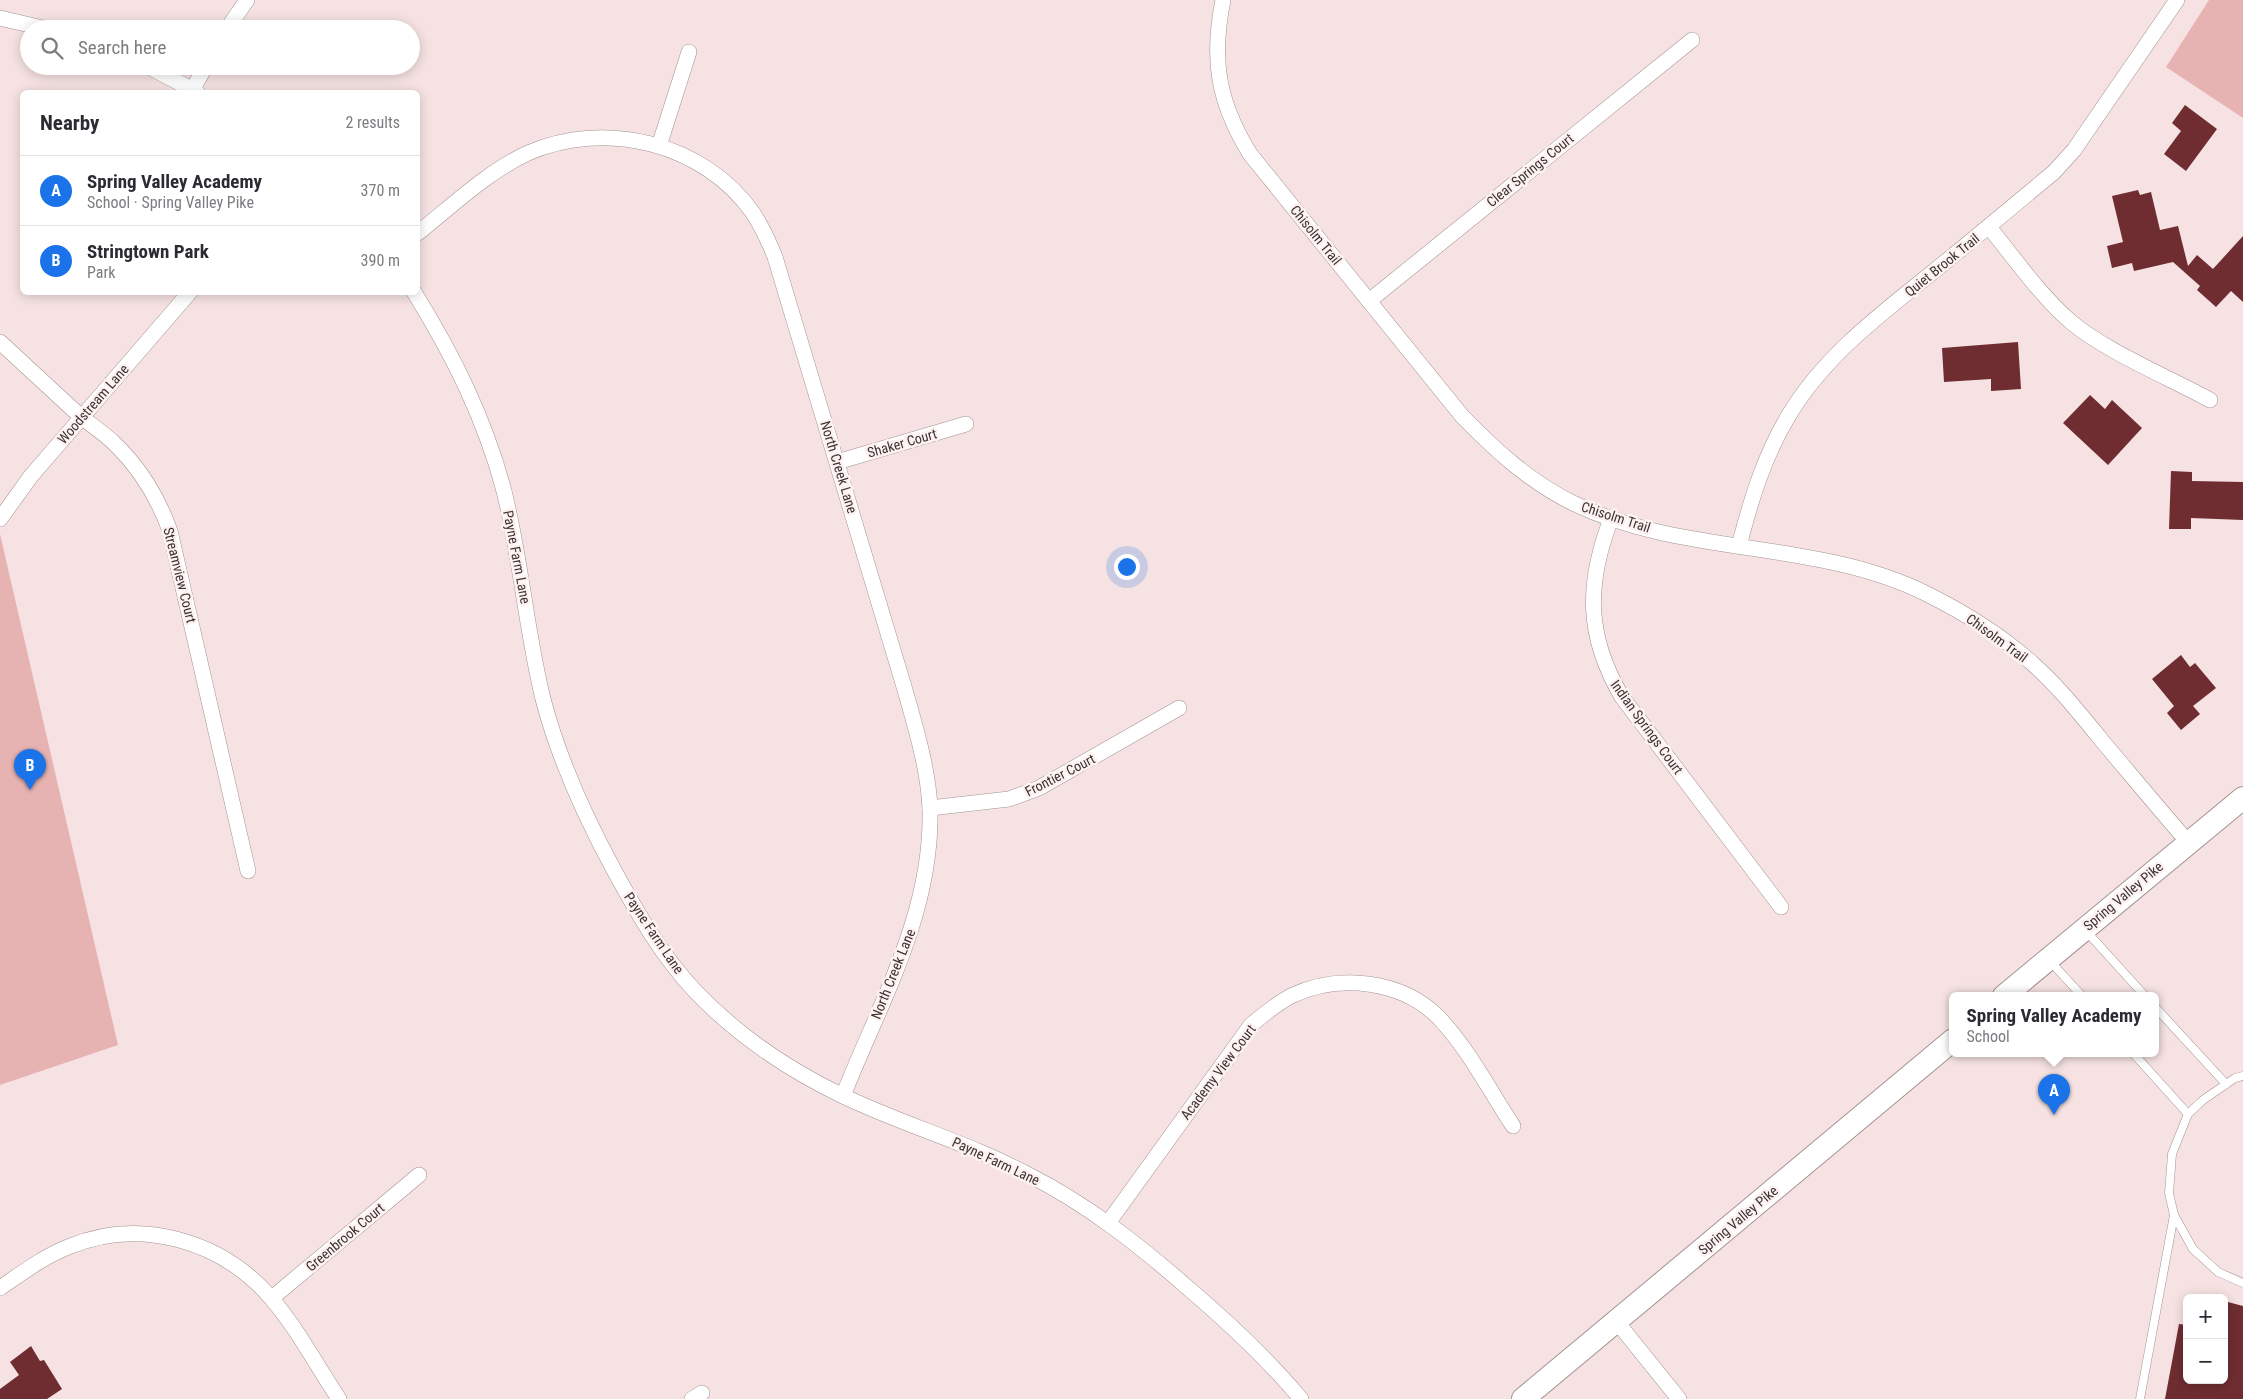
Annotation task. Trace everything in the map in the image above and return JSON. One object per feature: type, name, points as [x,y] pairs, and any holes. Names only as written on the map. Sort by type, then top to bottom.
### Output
[{"type":"street","points":[[233,20],[247,0]]},
{"type":"street","name":"Chisolm Trail","points":[[1223,0],[1216,54],[1223,99],[1236,132],[1250,154],[1462,416],[1490,446],[1544,487],[1610,519],[1668,534],[1839,564],[1880,575],[1925,593],[1972,618],[2026,658],[2064,694],[2188,842]]},
{"type":"street","name":"Quiet Brook Trail","points":[[1739,546],[1752,496],[1764,463],[1788,415],[1806,389],[1836,354],[1867,325],[2054,172],[2074,150],[2177,0]]},
{"type":"street","points":[[0,18],[20,23]]},
{"type":"street","name":"Clear Springs Court","points":[[1369,301],[1692,40]]},
{"type":"street","points":[[659,146],[689,52]]},
{"type":"street","points":[[163,75],[192,90]]},
{"type":"street","points":[[194,90],[202,75]]},
{"type":"street","name":"North Creek Lane","points":[[420,231],[491,174],[543,148],[571,140],[606,137],[659,146],[688,156],[733,190],[752,212],[762,228],[775,257],[922,753],[930,808],[925,869],[914,923],[902,959],[843,1096]]},
{"type":"street","points":[[1989,227],[2051,302],[2071,322],[2094,338],[2210,400]]},
{"type":"street","name":"Woodstream Lane","points":[[0,519],[31,476],[187,295]]},
{"type":"street","name":"Payne Farm Lane","points":[[416,295],[445,342],[469,390],[488,439],[504,490],[514,536],[542,694],[550,725],[574,789],[595,834],[636,909],[668,958],[722,1018],[754,1044],[789,1067],[843,1096],[1029,1174],[1074,1200],[1108,1223],[1152,1257],[1245,1337],[1301,1399]]},
{"type":"street","name":"Streamview Court","points":[[0,342],[132,461],[162,508],[170,531],[248,871]]},
{"type":"street","name":"Shaker Court","points":[[837,462],[966,424]]},
{"type":"street","name":"Indian Springs Court","points":[[1610,519],[1600,545],[1592,596],[1594,622],[1600,648],[1610,677],[1622,697],[1781,908]]},
{"type":"street","name":"Frontier Court","points":[[930,808],[1009,799],[1039,788],[1179,708]]},
{"type":"street","name":"Spring Valley Pike","points":[[2009,992],[2243,798]]},
{"type":"street","name":"Academy View Court","points":[[1108,1223],[1252,1025],[1273,1006],[1316,987],[1338,983],[1368,984],[1400,992],[1420,1003],[1438,1017],[1453,1034],[1513,1126]]},
{"type":"street","name":"Spring Valley Pike","points":[[1523,1399],[1949,1043]]},
{"type":"street","name":"Greenbrook Court","points":[[272,1298],[419,1175]]},
{"type":"street","points":[[0,1288],[44,1258],[69,1246],[95,1238],[127,1234],[153,1234],[178,1239],[208,1249],[231,1261],[248,1274],[272,1298],[291,1324],[339,1399]]},
{"type":"street","points":[[1617,1322],[1679,1399]]},
{"type":"lane","points":[[2084,929],[2141,992]]},
{"type":"lane","points":[[2048,958],[2078,992]]},
{"type":"lane","points":[[2159,1011],[2226,1084]]},
{"type":"lane","points":[[2137,1057],[2188,1114]]},
{"type":"lane","points":[[2243,1076],[2226,1084],[2203,1100],[2188,1114],[2172,1154],[2169,1193],[2174,1215],[2193,1249],[2218,1272],[2243,1283]]},
{"type":"lane","points":[[2140,1399],[2174,1215]]},
{"type":"shaded area","points":[[2209,0],[2243,0],[2243,118],[2166,67]]},
{"type":"shaded area","points":[[0,534],[118,1045],[0,1085]]},
{"type":"building","points":[[2185,105],[2217,129],[2186,171],[2164,154],[2181,131],[2172,123]]},
{"type":"building","points":[[2138,190],[2140,195],[2151,192],[2160,230],[2178,226],[2188,266],[2197,255],[2213,269],[2243,236],[2243,302],[2231,291],[2216,307],[2197,290],[2200,286],[2173,262],[2134,271],[2132,263],[2112,268],[2107,246],[2123,242],[2112,196]]},
{"type":"building","points":[[2018,342],[2021,389],[1991,391],[1991,379],[1944,382],[1942,348]]},
{"type":"building","points":[[2090,395],[2105,409],[2112,400],[2142,428],[2108,465],[2063,423]]},
{"type":"building","points":[[2171,471],[2192,472],[2192,481],[2243,482],[2243,520],[2191,518],[2191,529],[2169,529]]},
{"type":"building","points":[[2181,655],[2190,667],[2195,663],[2216,688],[2193,706],[2200,714],[2181,730],[2167,713],[2174,706],[2152,679]]},
{"type":"building","points":[[2228,1302],[2243,1306],[2243,1399],[2165,1399],[2179,1324],[2183,1324],[2183,1384],[2228,1384]]},
{"type":"building","points":[[31,1346],[40,1361],[44,1360],[62,1389],[47,1399],[0,1399],[0,1389],[19,1375],[10,1362]]},
{"type":"place","name":"Stringtown Park","points":[[30,790]]},
{"type":"place","name":"Spring Valley Academy","points":[[2054,1115]]}]
